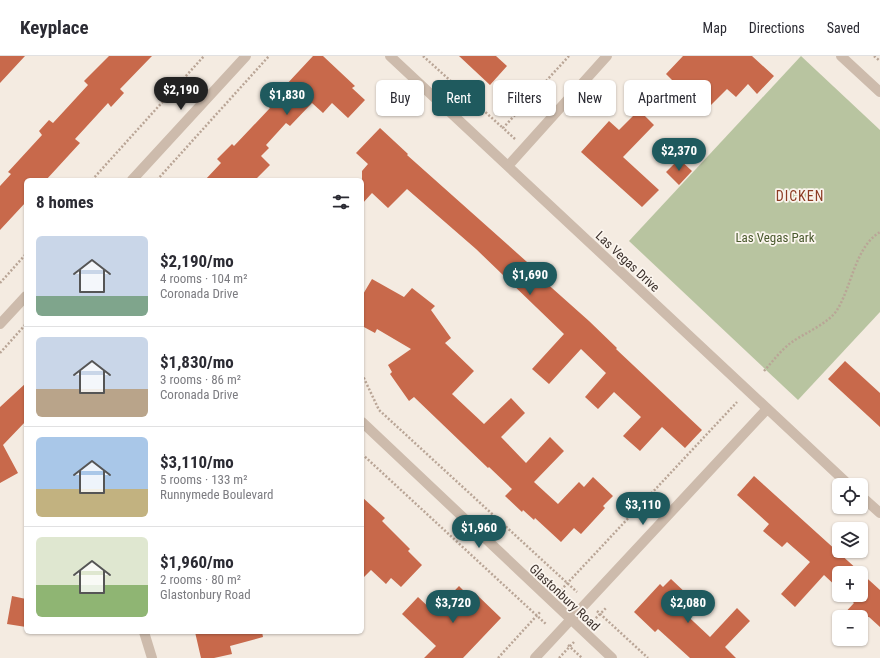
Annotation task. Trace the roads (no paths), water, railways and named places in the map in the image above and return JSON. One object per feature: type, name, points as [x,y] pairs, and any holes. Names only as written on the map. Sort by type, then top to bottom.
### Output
[{"type":"street","points":[[134,178],[246,56]]},
{"type":"street","name":"Las Vegas Drive","points":[[390,56],[841,478]]},
{"type":"street","points":[[508,166],[608,56]]},
{"type":"street","points":[[841,56],[880,92]]},
{"type":"street","points":[[0,324],[24,298]]},
{"type":"street","points":[[535,658],[767,409]]},
{"type":"street","name":"Glastonbury Road","points":[[364,424],[571,621],[612,658]]},
{"type":"street","points":[[868,503],[880,514]]},
{"type":"street","points":[[145,634],[152,658]]},
{"type":"district","name":"DICKEN","points":[[800,196]]},
{"type":"park label","name":"Las Vegas Park","points":[[775,237]]}]
